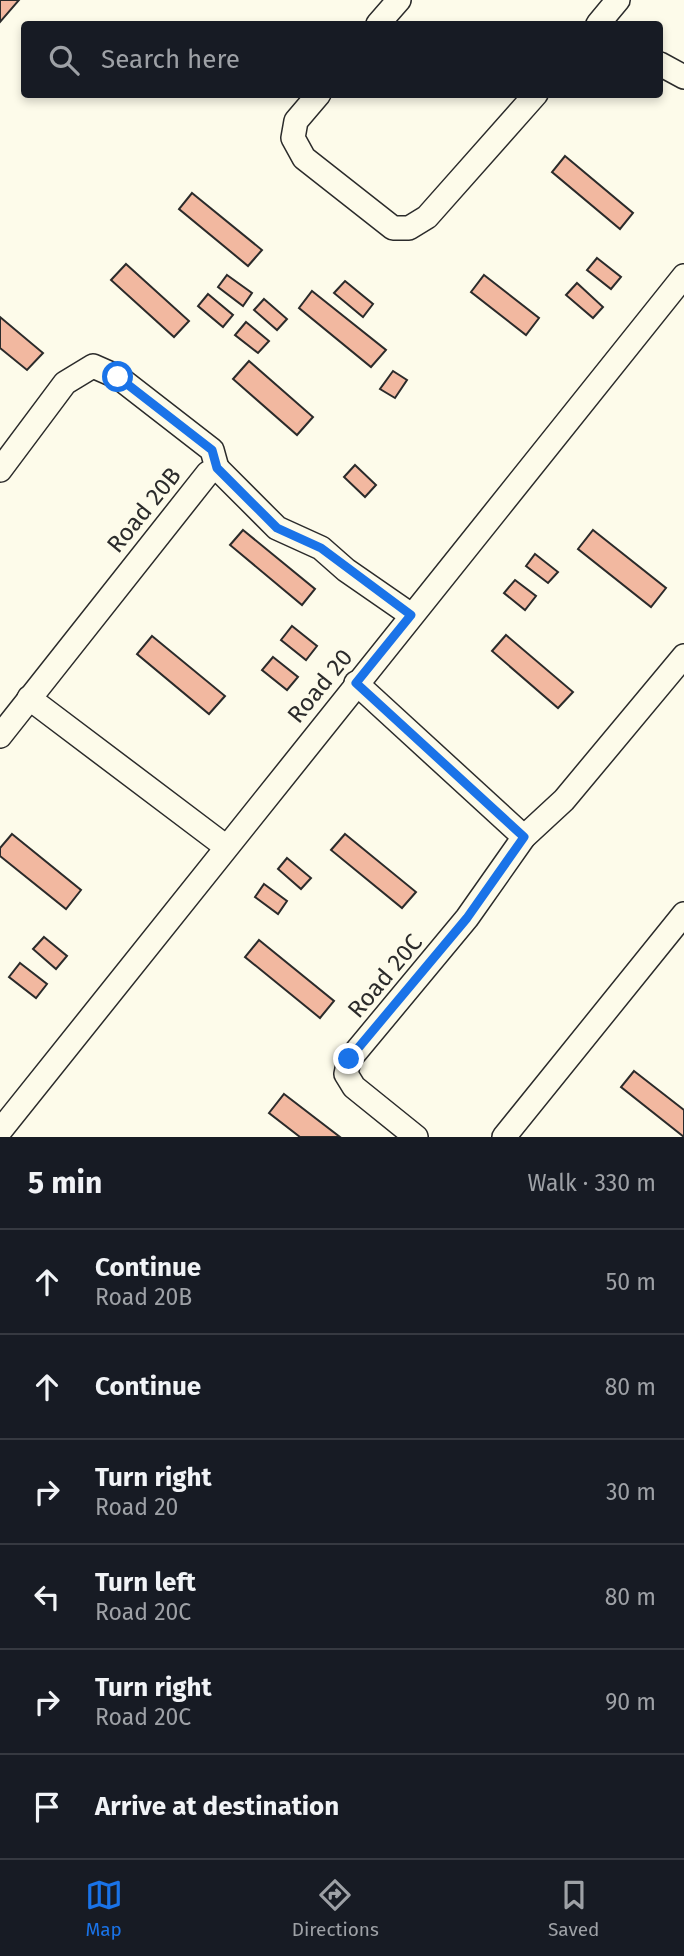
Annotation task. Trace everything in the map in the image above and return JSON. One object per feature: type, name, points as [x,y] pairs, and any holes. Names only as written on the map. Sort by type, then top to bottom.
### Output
[{"type":"street","points":[[381,21],[399,0]]},
{"type":"street","points":[[600,21],[618,0]]},
{"type":"street","points":[[663,66],[684,77]]},
{"type":"street","points":[[316,98],[296,121],[293,138],[304,158],[393,228],[409,228],[427,218],[532,98]]},
{"type":"street","name":"Road 20","points":[[0,1131],[225,846],[684,276]]},
{"type":"street","name":"Road 20B","points":[[0,470],[65,383],[93,366],[118,377],[212,450],[217,468],[208,473],[0,736]]},
{"type":"street","points":[[217,468],[277,528],[321,548],[411,615]]},
{"type":"street","name":"Road 20C","points":[[416,1137],[354,1087],[346,1074],[349,1059],[467,918],[524,837],[564,800],[684,656]]},
{"type":"street","points":[[356,683],[524,837]]},
{"type":"street","points":[[29,698],[225,846]]},
{"type":"street","points":[[504,1137],[684,914]]},
{"type":"building","points":[[0,0],[19,0],[0,22]]},
{"type":"building","points":[[565,156],[633,213],[620,229],[552,172]]},
{"type":"building","points":[[192,193],[262,250],[248,266],[179,209]]},
{"type":"building","points":[[597,258],[621,277],[611,289],[587,270]]},
{"type":"building","points":[[126,264],[189,321],[174,337],[111,280]]},
{"type":"building","points":[[227,275],[252,293],[243,306],[218,287]]},
{"type":"building","points":[[484,275],[539,318],[526,335],[471,292]]},
{"type":"building","points":[[345,281],[373,304],[363,317],[334,293]]},
{"type":"building","points":[[577,283],[603,307],[593,318],[566,295]]},
{"type":"building","points":[[312,291],[386,350],[371,367],[299,308]]},
{"type":"building","points":[[208,294],[233,315],[223,327],[198,306]]},
{"type":"building","points":[[264,299],[287,319],[277,330],[254,310]]},
{"type":"building","points":[[0,317],[43,353],[27,370],[0,348]]},
{"type":"building","points":[[246,322],[269,341],[258,353],[235,335]]},
{"type":"building","points":[[249,361],[313,417],[297,435],[233,379]]},
{"type":"building","points":[[393,371],[407,380],[395,398],[380,389]]},
{"type":"building","points":[[355,465],[376,485],[365,497],[344,477]]},
{"type":"building","points":[[243,530],[315,589],[302,605],[230,545]]},
{"type":"building","points":[[593,530],[666,588],[651,607],[578,549]]},
{"type":"building","points":[[535,554],[558,572],[548,583],[526,566]]},
{"type":"building","points":[[515,580],[536,596],[525,610],[504,593]]},
{"type":"building","points":[[292,626],[317,646],[306,660],[281,640]]},
{"type":"building","points":[[506,635],[573,692],[558,708],[492,651]]},
{"type":"building","points":[[152,636],[225,696],[209,714],[137,654]]},
{"type":"building","points":[[273,657],[298,677],[287,690],[262,670]]},
{"type":"building","points":[[12,834],[81,890],[66,909],[0,856],[0,848]]},
{"type":"building","points":[[345,834],[416,892],[402,908],[331,850]]},
{"type":"building","points":[[287,858],[311,878],[301,889],[278,869]]},
{"type":"building","points":[[264,884],[287,901],[278,914],[255,897]]},
{"type":"building","points":[[44,937],[67,956],[56,969],[33,949]]},
{"type":"building","points":[[259,940],[334,1001],[320,1018],[245,957]]},
{"type":"building","points":[[20,963],[47,984],[36,998],[9,977]]},
{"type":"building","points":[[634,1071],[684,1110],[684,1137],[621,1087]]},
{"type":"building","points":[[284,1094],[340,1137],[300,1137],[269,1113]]},
{"type":"route","points":[[118,377],[212,450],[217,468],[277,528],[321,548],[346,570],[411,615],[356,683],[524,837],[467,918],[349,1059]]}]
